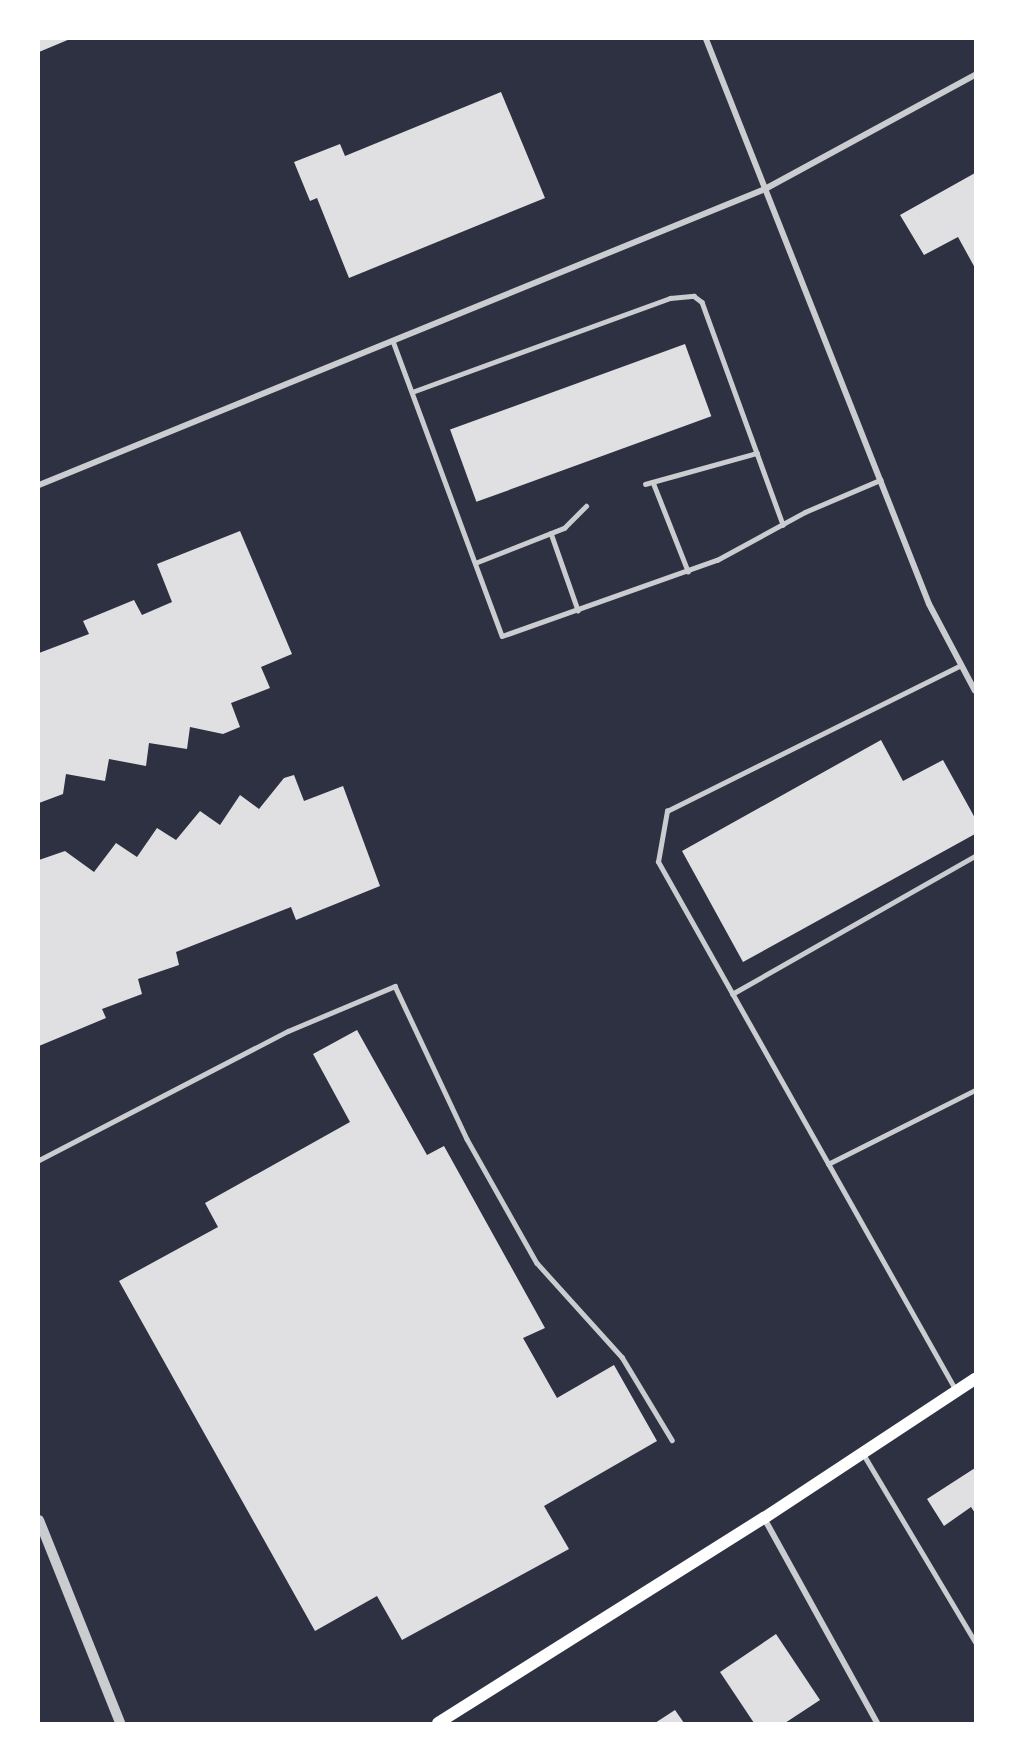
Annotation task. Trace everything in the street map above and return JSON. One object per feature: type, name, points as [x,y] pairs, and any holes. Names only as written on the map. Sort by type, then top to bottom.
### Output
[{"type":"main road","points":[[438,1723],[764,1518],[975,1379]]},
{"type":"street","points":[[706,39],[929,604],[975,691]]},
{"type":"street","points":[[39,485],[765,189],[975,75]]},
{"type":"street","points":[[764,1518],[877,1723]]},
{"type":"street","points":[[39,1520],[120,1723]]},
{"type":"lane","points":[[412,392],[670,298],[694,296],[702,302],[783,525]]},
{"type":"lane","points":[[393,341],[502,636],[717,560],[783,525],[880,480]]},
{"type":"lane","points":[[645,484],[757,453]]},
{"type":"lane","points":[[653,482],[688,571]]},
{"type":"lane","points":[[475,562],[564,528],[586,506]]},
{"type":"lane","points":[[551,533],[578,610]]},
{"type":"lane","points":[[956,1391],[658,862],[667,811],[961,665]]},
{"type":"lane","points":[[732,994],[975,856]]},
{"type":"lane","points":[[39,1160],[288,1030],[395,986],[467,1139],[537,1263],[622,1357],[672,1440]]},
{"type":"lane","points":[[828,1164],[975,1090]]},
{"type":"lane","points":[[862,1453],[975,1641]]},
{"type":"building","points":[[39,39],[70,39],[39,52]]},
{"type":"building","points":[[501,92],[545,198],[349,278],[317,198],[310,201],[294,162],[340,144],[345,156]]},
{"type":"building","points":[[975,173],[975,268],[958,237],[924,255],[900,215]]},
{"type":"building","points":[[685,344],[711,416],[476,502],[450,430]]},
{"type":"building","points":[[240,531],[292,654],[261,667],[270,688],[231,703],[240,727],[223,734],[190,727],[187,749],[149,743],[146,766],[109,759],[105,781],[66,774],[63,794],[39,803],[39,653],[89,634],[83,621],[134,600],[142,615],[172,602],[157,564]]},
{"type":"building","points":[[881,740],[903,781],[943,760],[975,818],[975,834],[743,962],[682,851]]},
{"type":"building","points":[[294,775],[304,801],[343,786],[380,886],[296,920],[291,907],[176,952],[179,965],[138,979],[142,994],[102,1009],[106,1018],[39,1046],[39,860],[65,851],[94,872],[116,843],[137,857],[157,828],[176,840],[200,811],[220,825],[240,795],[259,809],[284,778]]},
{"type":"building","points":[[357,1030],[427,1155],[444,1146],[545,1328],[523,1338],[557,1398],[614,1365],[657,1441],[544,1506],[569,1549],[402,1640],[377,1596],[315,1631],[119,1281],[218,1227],[205,1203],[350,1122],[313,1054]]},
{"type":"building","points":[[975,1468],[975,1513],[971,1507],[944,1526],[927,1499]]},
{"type":"building","points":[[776,1634],[820,1700],[785,1723],[754,1723],[720,1672]]},
{"type":"building","points":[[675,1710],[684,1723],[655,1723]]}]
